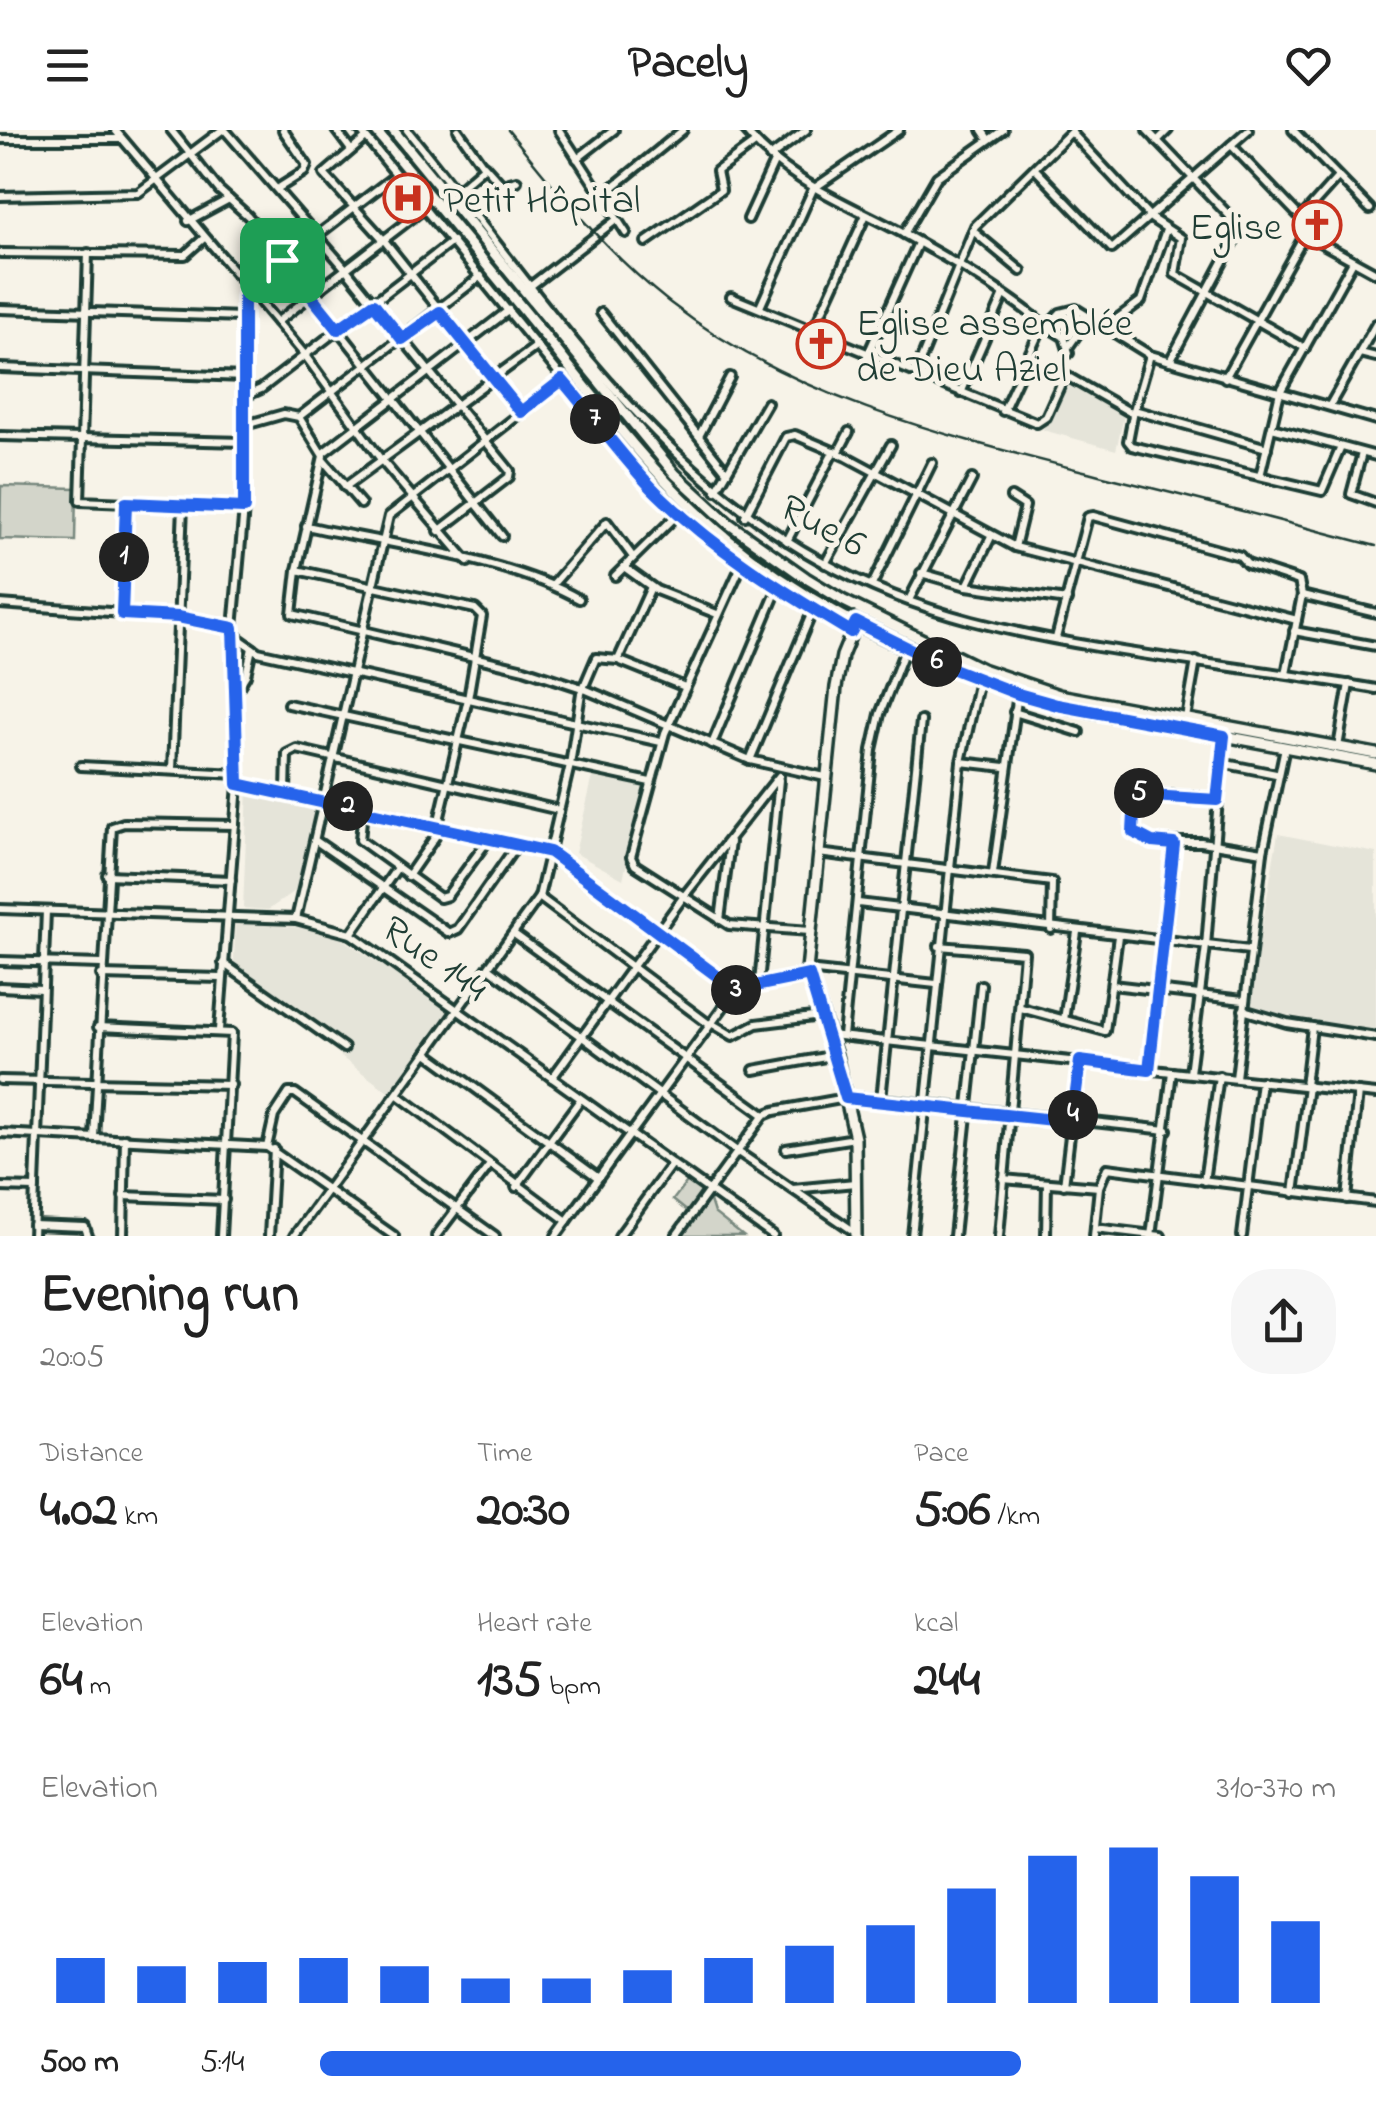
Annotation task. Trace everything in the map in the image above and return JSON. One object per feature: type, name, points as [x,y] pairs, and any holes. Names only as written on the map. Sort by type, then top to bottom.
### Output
[{"type":"main road","points":[[375,130],[654,470],[747,554],[854,627],[1018,694],[1376,754]]},
{"type":"main road","points":[[394,130],[675,474],[773,557],[844,602],[982,668],[1059,695],[1224,736],[1376,764]]},
{"type":"main road","points":[[854,627],[838,673],[808,972],[836,1055],[854,1138],[856,1234]]},
{"type":"street","points":[[115,130],[203,239],[304,354],[382,461],[468,562]]},
{"type":"street","points":[[171,130],[310,294],[502,536]]},
{"type":"street","points":[[0,196],[134,194],[224,130],[345,268],[511,475],[439,531]]},
{"type":"street","points":[[283,130],[307,167],[324,173],[383,239],[521,412]]},
{"type":"street","points":[[336,130],[351,150]]},
{"type":"street","points":[[360,130],[633,466],[680,513],[777,590],[854,627]]},
{"type":"street","name":"Rue 6","points":[[407,130],[527,289],[632,410],[745,516],[825,564],[910,600],[973,621],[1376,689]]},
{"type":"street","points":[[458,130],[502,185],[517,181]]},
{"type":"street","points":[[558,130],[626,234]]},
{"type":"street","points":[[577,160],[614,130]]},
{"type":"street","points":[[602,196],[684,130]]},
{"type":"street","points":[[745,130],[813,189],[904,234],[959,268],[1064,337],[1069,350],[1090,316]]},
{"type":"street","points":[[748,219],[773,158],[806,130]]},
{"type":"street","points":[[760,308],[813,189],[899,130]]},
{"type":"street","points":[[982,130],[988,139]]},
{"type":"street","points":[[904,234],[937,178],[1003,130]]},
{"type":"street","points":[[1146,130],[1241,228],[1170,361]]},
{"type":"street","points":[[1156,141],[1168,130]]},
{"type":"street","points":[[1035,169],[1110,248],[1152,218],[1248,130]]},
{"type":"street","points":[[1293,130],[1370,209]]},
{"type":"street","points":[[916,372],[973,231],[1073,131],[1152,218],[1182,241],[1173,271],[1305,348]]},
{"type":"street","points":[[324,173],[366,138]]},
{"type":"street","points":[[0,139],[122,139]]},
{"type":"street","points":[[646,242],[720,190],[716,170],[756,143]]},
{"type":"street","points":[[1225,378],[1305,234],[1301,218],[1231,144]]},
{"type":"street","points":[[456,192],[484,164]]},
{"type":"street","points":[[277,189],[307,167]]},
{"type":"street","points":[[218,1030],[238,784],[233,631],[244,508],[246,377],[242,318],[246,289],[396,174]]},
{"type":"street","points":[[1301,218],[1336,178]]},
{"type":"street","points":[[188,221],[230,200]]},
{"type":"street","points":[[277,322],[425,208]]},
{"type":"street","points":[[813,331],[865,217]]},
{"type":"street","points":[[527,289],[616,220]]},
{"type":"street","points":[[1106,327],[1141,301],[1166,230]]},
{"type":"street","points":[[973,231],[1022,271]]},
{"type":"street","points":[[1305,234],[1376,273]]},
{"type":"street","points":[[0,253],[185,255],[203,239]]},
{"type":"street","points":[[245,396],[261,389],[454,241]]},
{"type":"street","points":[[867,356],[918,243]]},
{"type":"street","points":[[88,254],[81,372],[80,501],[244,508]]},
{"type":"street","points":[[1260,476],[1280,392],[1352,263]]},
{"type":"street","points":[[299,417],[440,312],[481,276]]},
{"type":"street","points":[[731,297],[867,356],[1043,422],[1067,374],[1134,412],[1266,448]]},
{"type":"street","points":[[962,393],[1003,297]]},
{"type":"street","points":[[1003,410],[1045,325],[1069,308],[1090,316],[1150,355],[1376,420]]},
{"type":"street","points":[[0,309],[242,318]]},
{"type":"street","points":[[508,310],[323,457],[297,570],[291,605],[294,616],[476,656],[582,688],[779,773],[825,777]]},
{"type":"street","points":[[601,312],[727,472]]},
{"type":"street","points":[[1329,406],[1376,324]]},
{"type":"street","points":[[346,487],[537,346]]},
{"type":"street","points":[[1360,353],[1376,357]]},
{"type":"street","points":[[1150,355],[1134,412],[1132,446],[1322,491],[1341,447]]},
{"type":"street","points":[[0,368],[246,377]]},
{"type":"street","points":[[699,436],[730,377]]},
{"type":"street","points":[[296,919],[347,715],[372,586],[391,513],[562,380]]},
{"type":"street","points":[[716,492],[767,403]]},
{"type":"street","points":[[245,425],[284,414],[299,417],[323,457],[361,504]]},
{"type":"street","points":[[1272,428],[1376,456]]},
{"type":"street","points":[[787,542],[850,432]]},
{"type":"street","points":[[0,436],[245,442]]},
{"type":"street","points":[[745,516],[786,437],[795,436],[836,452],[1015,547],[1297,620]]},
{"type":"street","points":[[825,564],[891,445]]},
{"type":"street","points":[[1362,452],[1351,494],[1376,503]]},
{"type":"street","points":[[872,584],[913,494],[932,463]]},
{"type":"street","points":[[910,600],[972,479]]},
{"type":"street","points":[[1011,498],[1025,506],[1015,547]]},
{"type":"street","points":[[122,614],[126,503]]},
{"type":"street","points":[[172,770],[182,506]]},
{"type":"street","points":[[614,576],[680,513]]},
{"type":"street","points":[[1056,638],[1088,517],[1093,516],[1240,556],[1248,564],[1300,582],[1302,595],[1286,674]]},
{"type":"street","points":[[554,584],[608,522],[633,556]]},
{"type":"street","points":[[306,526],[554,584],[578,599]]},
{"type":"street","points":[[967,586],[990,536]]},
{"type":"street","points":[[742,564],[661,742],[632,861],[720,920],[810,931]]},
{"type":"street","points":[[624,567],[650,587],[717,614]]},
{"type":"street","points":[[297,570],[478,611],[482,620],[468,700],[433,842],[408,876]]},
{"type":"street","points":[[921,573],[967,586],[1067,600]]},
{"type":"street","points":[[618,660],[650,587]]},
{"type":"street","points":[[712,744],[777,590]]},
{"type":"street","points":[[1302,595],[1376,614]]},
{"type":"street","points":[[0,604],[178,617],[233,631],[252,648],[661,742]]},
{"type":"street","points":[[750,760],[813,610]]},
{"type":"street","points":[[1294,632],[1376,646]]},
{"type":"street","points":[[843,1036],[880,714],[906,647]]},
{"type":"street","points":[[235,693],[246,675],[252,648]]},
{"type":"street","points":[[294,1236],[539,897],[570,765],[582,688],[597,657],[618,660],[685,687]]},
{"type":"street","points":[[1185,724],[1196,661]]},
{"type":"street","points":[[912,1236],[960,762],[979,680]]},
{"type":"street","points":[[1338,747],[1349,684]]},
{"type":"street","points":[[992,873],[1018,694]]},
{"type":"street","points":[[288,704],[650,782]]},
{"type":"street","points":[[1014,712],[1078,732]]},
{"type":"street","points":[[881,1100],[921,721]]},
{"type":"street","points":[[1190,1073],[1216,847],[1224,736]]},
{"type":"street","points":[[1236,1078],[1242,1000],[1263,852],[1276,774],[1285,748]]},
{"type":"street","points":[[286,792],[290,750],[336,757],[559,810]]},
{"type":"street","points":[[960,762],[1005,767]]},
{"type":"street","points":[[1221,763],[1276,774]]},
{"type":"street","points":[[82,766],[238,774]]},
{"type":"street","points":[[552,1078],[779,773]]},
{"type":"street","points":[[758,982],[779,773]]},
{"type":"street","points":[[238,784],[550,852],[736,990]]},
{"type":"street","points":[[1217,800],[1135,795],[1133,832],[1152,842],[1201,842],[1263,852]]},
{"type":"street","points":[[363,810],[359,839],[443,899],[488,840]]},
{"type":"street","points":[[94,1137],[110,834],[117,824],[235,825]]},
{"type":"street","points":[[720,920],[730,839]]},
{"type":"street","points":[[315,841],[441,931],[453,933],[516,846]]},
{"type":"street","points":[[1149,1070],[1174,844]]},
{"type":"street","points":[[818,854],[1052,882],[1051,929]]},
{"type":"street","points":[[351,934],[397,868]]},
{"type":"street","points":[[107,875],[231,880]]},
{"type":"street","points":[[539,897],[711,1024],[733,1036],[756,1024],[821,1016]]},
{"type":"street","points":[[858,903],[1250,950]]},
{"type":"street","name":"Rue 144","points":[[0,909],[296,919],[351,934],[628,1136],[773,1236]]},
{"type":"street","points":[[33,1236],[46,912]]},
{"type":"street","points":[[1064,1020],[1077,932]]},
{"type":"street","points":[[514,934],[764,1115]]},
{"type":"street","points":[[1021,1008],[1104,1031],[1118,936]]},
{"type":"street","points":[[939,946],[1024,953],[1000,1236]]},
{"type":"street","points":[[0,961],[101,964]]},
{"type":"street","points":[[222,963],[344,1048]]},
{"type":"street","points":[[489,968],[856,1234]]},
{"type":"street","points":[[556,1236],[736,990],[808,972],[936,984]]},
{"type":"street","points":[[101,974],[221,978]]},
{"type":"street","points":[[954,1236],[981,985]]},
{"type":"street","points":[[1112,985],[1242,1000]]},
{"type":"street","points":[[0,988],[42,988]]},
{"type":"street","points":[[1243,1010],[1376,1037]]},
{"type":"street","points":[[98,1027],[232,1033],[221,1236]]},
{"type":"street","points":[[1294,1192],[1312,1027]]},
{"type":"street","points":[[828,1035],[1376,1094]]},
{"type":"street","points":[[428,1054],[597,1177]]},
{"type":"street","points":[[754,1070],[836,1055]]},
{"type":"street","points":[[1064,1185],[1080,1061]]},
{"type":"street","points":[[1151,1235],[1172,1072]]},
{"type":"street","points":[[1204,1181],[1219,1076]]},
{"type":"street","points":[[0,1080],[231,1085]]},
{"type":"street","points":[[1242,1236],[1261,1081]]},
{"type":"street","points":[[269,1236],[274,1116],[292,1092],[363,1138],[496,1236]]},
{"type":"street","points":[[1347,1199],[1358,1092]]},
{"type":"street","points":[[398,1095],[516,1187],[566,1220]]},
{"type":"street","points":[[676,1236],[764,1115],[846,1098],[1166,1130]]},
{"type":"street","points":[[516,1187],[580,1100]]},
{"type":"street","points":[[0,1133],[228,1142],[270,1148],[394,1236]]},
{"type":"street","points":[[122,1236],[125,1138]]},
{"type":"street","points":[[786,1149],[854,1138]]},
{"type":"street","points":[[436,1236],[489,1166]]},
{"type":"street","points":[[619,1236],[670,1166]]},
{"type":"street","points":[[1162,1236],[1095,1232],[1099,1187],[1107,1168],[1376,1202]]},
{"type":"street","points":[[1003,1179],[1099,1187]]},
{"type":"street","points":[[792,1190],[856,1182]]},
{"type":"street","points":[[1046,1236],[1047,1183]]},
{"type":"street","points":[[0,1186],[35,1188]]},
{"type":"street","points":[[123,1196],[224,1200]]},
{"type":"street","points":[[33,1224],[85,1227],[88,1236]]},
{"type":"shaded area","points":[[1064,380],[1124,416],[1116,450],[1043,430]]},
{"type":"shaded area","points":[[1,486],[76,488],[75,541],[0,539]]},
{"type":"shaded area","points":[[593,776],[645,788],[623,879],[575,853]]},
{"type":"shaded area","points":[[248,789],[317,804],[298,889],[268,910],[243,908]]},
{"type":"shaded area","points":[[1278,834],[1376,853],[1376,1031],[1248,1008]]},
{"type":"shaded area","points":[[235,922],[329,930],[450,1011],[391,1094],[341,1057],[331,1036],[234,964]]},
{"type":"shaded area","points":[[689,1179],[706,1188],[714,1213],[743,1236],[669,1236],[689,1213],[673,1200]]},
{"type":"railway","points":[[508,130],[584,221],[646,283],[718,336],[769,365],[876,412],[932,430],[1376,546]]},
{"type":"place","name":"Petit Hôpital","points":[[408,198]]},
{"type":"place","name":"Eglise","points":[[1317,225]]},
{"type":"place","name":"Eglise assemblée de Dieu Aziel","points":[[821,344]]},
{"type":"route","points":[[282,260],[338,329],[374,304],[402,339],[440,312],[521,412],[562,380],[656,492],[714,544],[777,590],[851,632],[856,622],[940,664],[1057,705],[1224,736],[1217,800],[1135,795],[1133,832],[1152,842],[1174,844],[1149,1070],[1080,1061],[1072,1122],[846,1098],[809,975],[740,985],[736,990],[550,852],[238,784],[233,628],[178,617],[122,614],[126,503],[244,508],[244,298],[246,289],[282,260]]}]
